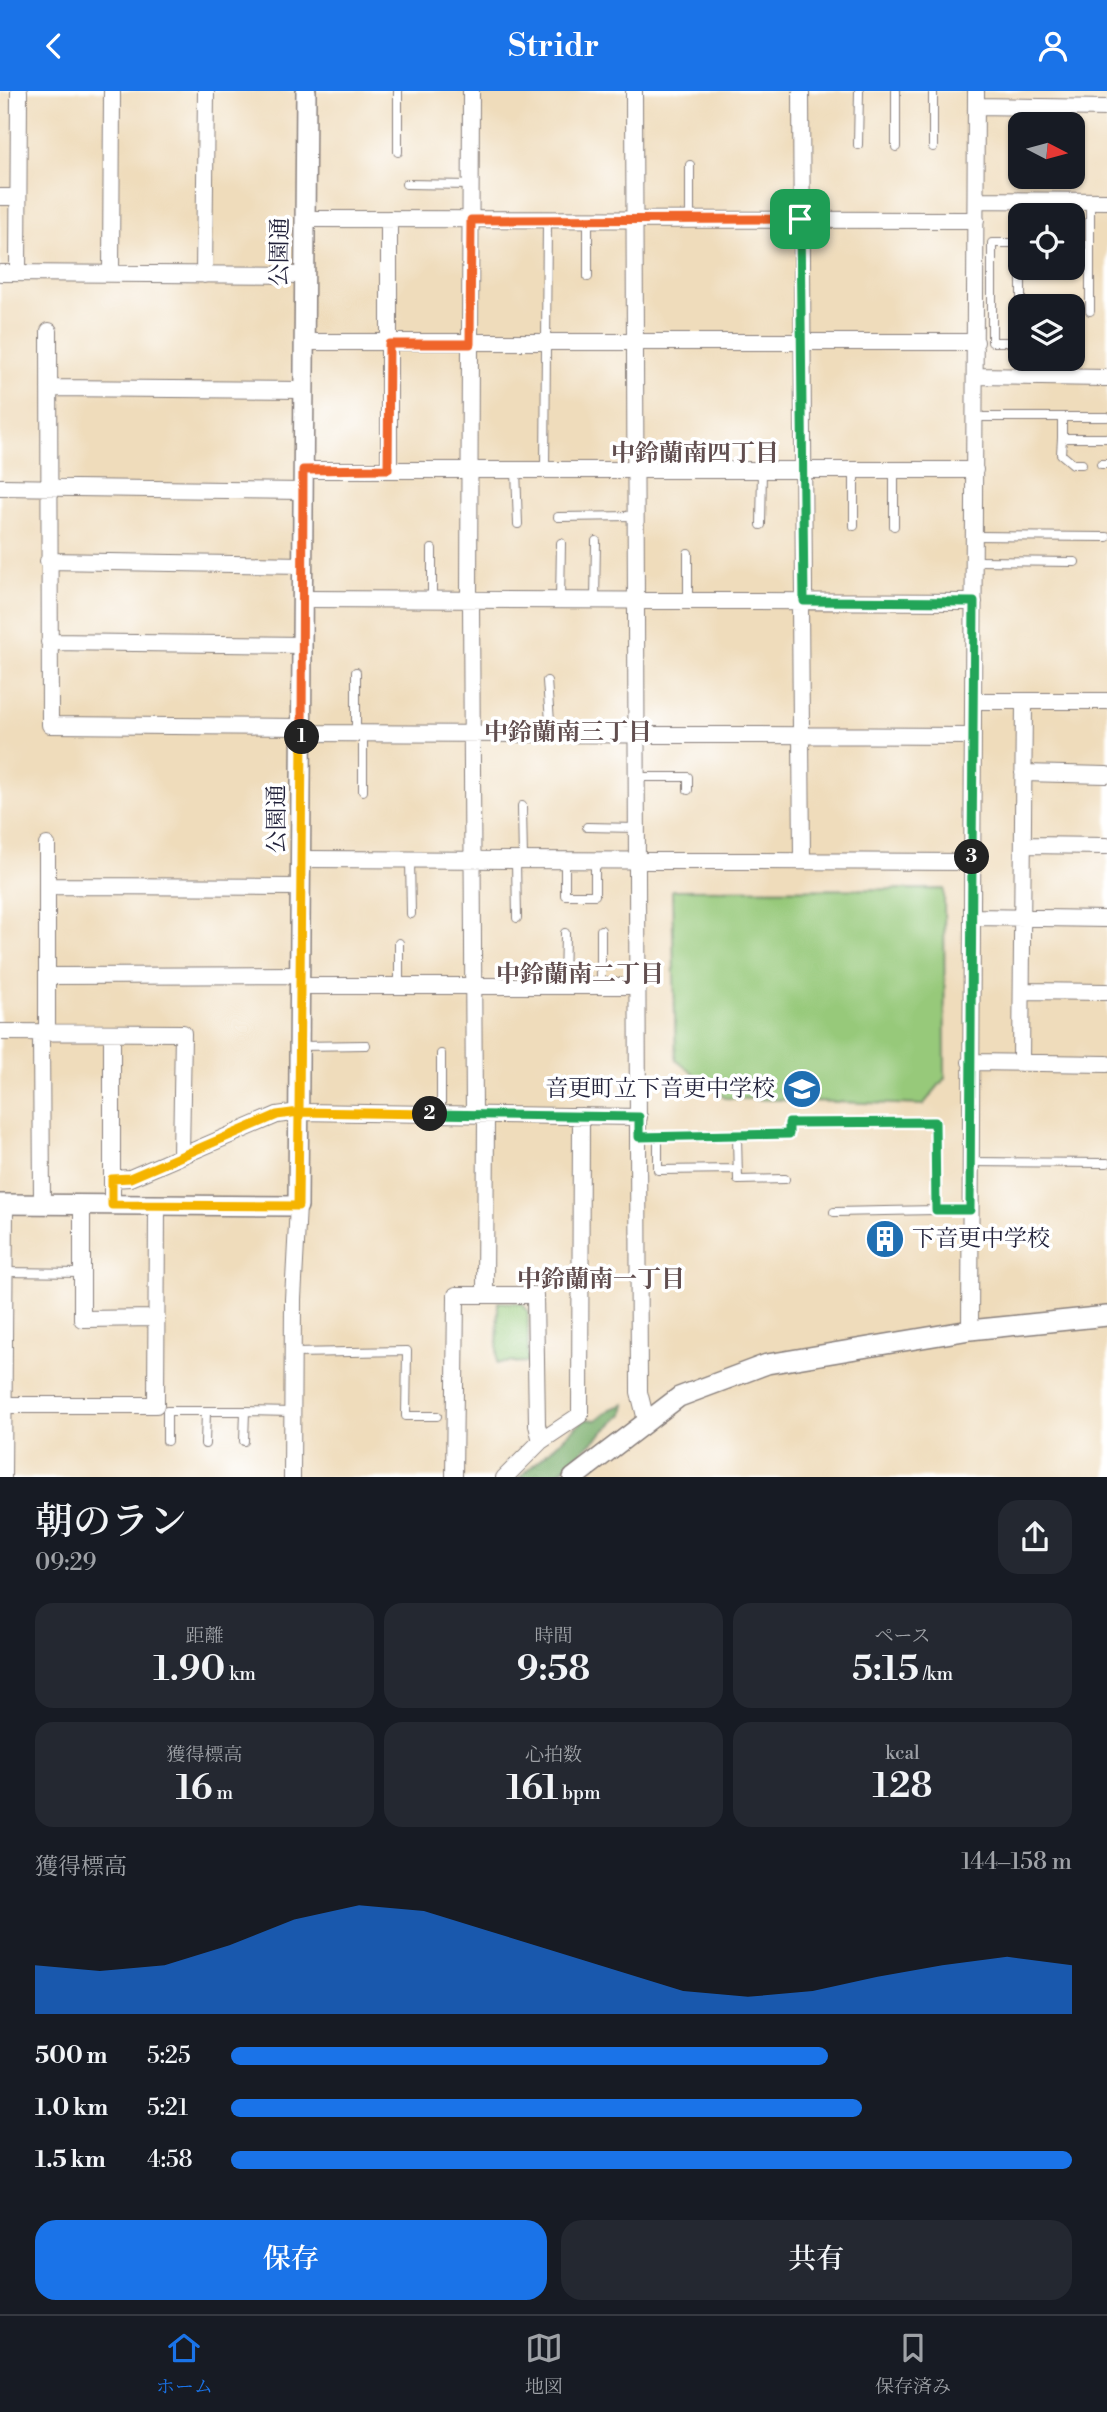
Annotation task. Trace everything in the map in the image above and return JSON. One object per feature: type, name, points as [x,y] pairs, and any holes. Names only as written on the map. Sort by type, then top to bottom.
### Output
[{"type":"street","points":[[18,274],[19,91]]},
{"type":"street","points":[[111,274],[112,91]]},
{"type":"street","points":[[204,275],[206,91]]},
{"type":"street","name":"公園通","points":[[298,1206],[306,91]]},
{"type":"street","points":[[471,91],[469,471],[473,736],[472,987],[480,1115],[485,1294]]},
{"type":"street","points":[[634,91],[639,1392],[646,1420]]},
{"type":"street","points":[[801,91],[802,861]]},
{"type":"street","points":[[970,1330],[976,99],[1107,108]]},
{"type":"street","points":[[0,197],[18,197]]},
{"type":"street","points":[[976,200],[1008,206]]},
{"type":"street","points":[[1077,203],[1099,201]]},
{"type":"street","points":[[305,219],[976,220]]},
{"type":"street","points":[[388,219],[388,469]]},
{"type":"street","points":[[0,274],[305,275]]},
{"type":"street","points":[[49,331],[50,725],[473,736],[973,736]]},
{"type":"street","points":[[304,342],[976,342]]},
{"type":"street","points":[[976,376],[1107,378]]},
{"type":"street","points":[[49,388],[304,390]]},
{"type":"street","points":[[303,470],[975,470]]},
{"type":"street","points":[[0,488],[303,491]]},
{"type":"street","points":[[48,561],[303,565]]},
{"type":"street","points":[[302,599],[974,602]]},
{"type":"street","points":[[49,642],[302,645]]},
{"type":"street","points":[[973,701],[1107,701]]},
{"type":"street","points":[[1021,1063],[1024,701]]},
{"type":"street","points":[[1023,773],[1107,775]]},
{"type":"street","points":[[42,1204],[44,1033],[48,976],[47,845]]},
{"type":"street","points":[[1023,845],[1107,846]]},
{"type":"street","points":[[301,859],[972,862]]},
{"type":"street","points":[[49,886],[301,887]]},
{"type":"street","points":[[972,917],[1107,919]]},
{"type":"street","points":[[48,976],[472,987],[638,986]]},
{"type":"street","points":[[1022,991],[1107,992]]},
{"type":"street","points":[[0,1032],[183,1033],[181,1156]]},
{"type":"street","points":[[112,1033],[112,1205]]},
{"type":"street","points":[[970,1062],[1107,1063]]},
{"type":"street","points":[[112,1179],[130,1178],[277,1115],[299,1112],[639,1117]]},
{"type":"street","points":[[505,1477],[541,1441],[580,1415],[581,1116]]},
{"type":"street","points":[[2,1469],[2,1204],[298,1206],[292,1477]]},
{"type":"street","points":[[82,1205],[82,1319],[156,1318]]},
{"type":"street","points":[[4,1405],[156,1405],[157,1205]]},
{"type":"street","points":[[454,1477],[456,1295],[535,1295],[537,1425],[541,1441]]},
{"type":"street","points":[[574,1477],[678,1397],[768,1364],[970,1330],[1107,1316]]},
{"type":"lane","points":[[398,91],[398,152]]},
{"type":"lane","points":[[858,145],[859,91]]},
{"type":"lane","points":[[896,147],[897,91]]},
{"type":"lane","points":[[933,91],[933,147]]},
{"type":"lane","points":[[690,165],[690,219]]},
{"type":"lane","points":[[406,184],[471,185]]},
{"type":"lane","points":[[1090,311],[1099,201]]},
{"type":"lane","points":[[587,219],[588,277]]},
{"type":"lane","points":[[545,470],[547,220]]},
{"type":"lane","points":[[1008,243],[992,243],[992,342],[1008,342]]},
{"type":"lane","points":[[1021,371],[1021,376]]},
{"type":"lane","points":[[976,417],[1107,417]]},
{"type":"lane","points":[[1062,417],[1061,454],[1073,464],[1082,464]]},
{"type":"lane","points":[[1062,438],[1107,438]]},
{"type":"lane","points":[[516,470],[518,524]]},
{"type":"lane","points":[[761,525],[762,470]]},
{"type":"lane","points":[[854,470],[854,526]]},
{"type":"lane","points":[[894,470],[894,526]]},
{"type":"lane","points":[[558,517],[635,516]]},
{"type":"lane","points":[[975,535],[1107,537]]},
{"type":"lane","points":[[595,601],[596,541]]},
{"type":"lane","points":[[560,601],[561,543]]},
{"type":"lane","points":[[432,549],[432,600]]},
{"type":"lane","points":[[688,553],[688,602]]},
{"type":"lane","points":[[975,561],[1075,562]]},
{"type":"lane","points":[[356,672],[363,791]]},
{"type":"lane","points":[[547,681],[551,735]]},
{"type":"lane","points":[[637,777],[688,777],[688,790]]},
{"type":"lane","points":[[517,918],[522,806]]},
{"type":"lane","points":[[587,827],[637,828]]},
{"type":"lane","points":[[411,860],[411,914]]},
{"type":"lane","points":[[565,861],[565,895],[595,895],[595,860]]},
{"type":"lane","points":[[601,930],[601,987]]},
{"type":"lane","points":[[564,987],[565,933]]},
{"type":"lane","points":[[399,985],[400,943]]},
{"type":"lane","points":[[300,1046],[366,1045]]},
{"type":"lane","points":[[440,1114],[441,1054]]},
{"type":"lane","points":[[639,1137],[789,1134],[789,1123],[935,1122],[936,1210]]},
{"type":"lane","points":[[737,1136],[738,1180],[785,1179]]},
{"type":"lane","points":[[658,1137],[658,1170],[737,1169]]},
{"type":"lane","points":[[970,1162],[1107,1163]]},
{"type":"lane","points":[[834,1212],[970,1210]]},
{"type":"lane","points":[[3,1268],[82,1273]]},
{"type":"lane","points":[[293,1353],[407,1351],[406,1416],[437,1416]]},
{"type":"lane","points":[[167,1441],[167,1411],[292,1412]]},
{"type":"lane","points":[[205,1444],[206,1411]]},
{"type":"lane","points":[[244,1441],[245,1411]]},
{"type":"green space","points":[[944,889],[945,1078],[923,1105],[725,1098],[676,1060],[672,890]]},
{"type":"green space","points":[[498,1302],[522,1303],[528,1311],[528,1362],[497,1363]]},
{"type":"green space","points":[[625,1404],[623,1414],[554,1477],[520,1477],[585,1419],[596,1420],[611,1409]]},
{"type":"place","name":"音更町立下音更中学校","points":[[802,1089]]},
{"type":"place","name":"下音更中学校","points":[[885,1239]]},
{"type":"district","name":"中鈴蘭南四丁目","points":[[695,454]]},
{"type":"district","name":"中鈴蘭南三丁目","points":[[568,733]]},
{"type":"district","name":"中鈴蘭南二丁目","points":[[580,975]]},
{"type":"district","name":"中鈴蘭南一丁目","points":[[601,1280]]},
{"type":"route","points":[[800,219],[471,220],[470,344],[389,344],[388,469],[303,470],[299,1112],[277,1115],[130,1178],[112,1179],[112,1205],[298,1206],[299,1112],[639,1117],[639,1137],[789,1134],[789,1123],[935,1122],[936,1210],[970,1210],[974,602],[804,601],[800,219]]}]
